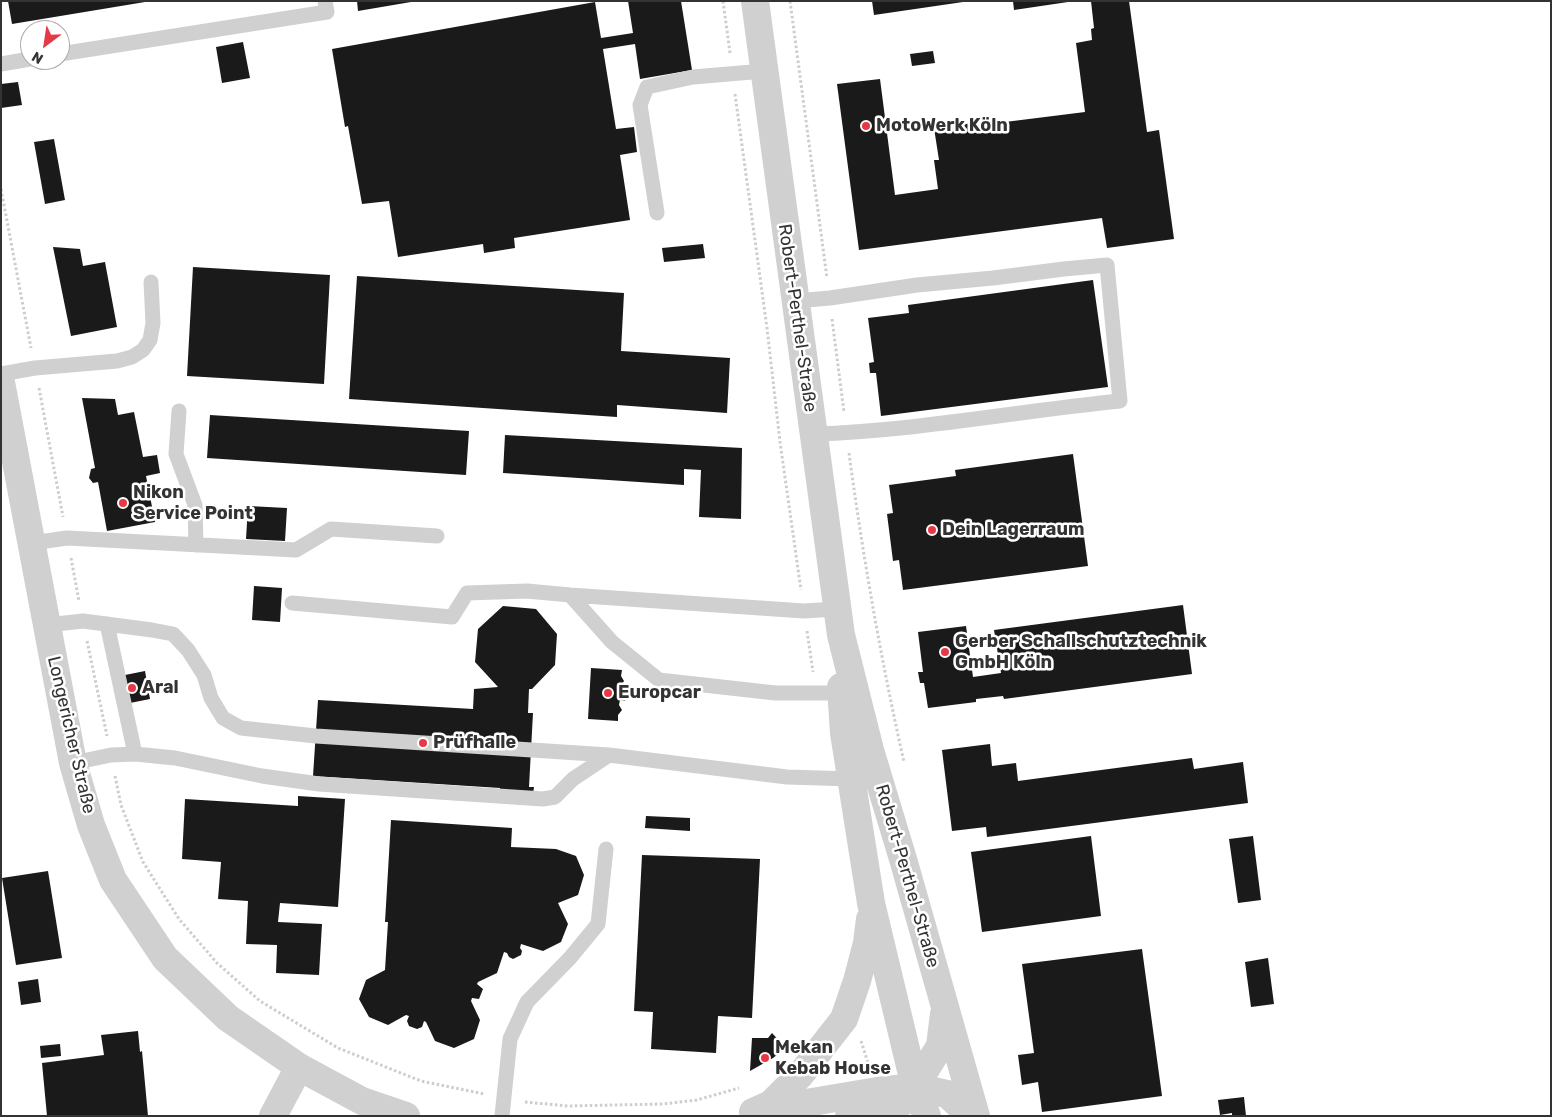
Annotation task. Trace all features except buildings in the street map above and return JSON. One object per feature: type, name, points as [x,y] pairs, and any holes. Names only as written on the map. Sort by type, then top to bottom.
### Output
[{"type":"street","name":"Robert-Perthel-Straße","points":[[755,1],[839,622],[870,750],[976,1116]]},
{"type":"street","name":"Longericher Straße","points":[[1,382],[73,763],[91,825],[113,880],[165,958],[228,1018],[300,1067],[362,1101],[406,1116]]},
{"type":"street","name":"Robert-Perthel-Straße","points":[[839,622],[828,693],[844,733],[871,903],[915,1087],[928,1116]]},
{"type":"street","points":[[749,1114],[771,1104],[801,1074],[844,1019],[868,943],[871,903]]},
{"type":"street","points":[[849,1116],[881,1111],[907,1100],[940,1046],[945,1006]]},
{"type":"street","points":[[273,1116],[300,1067]]},
{"type":"street","points":[[749,1114],[878,1091],[915,1087],[947,1094],[971,1116]]},
{"type":"lane","points":[[70,52],[327,12],[325,1]]},
{"type":"lane","points":[[1,64],[20,61]]},
{"type":"lane","points":[[657,213],[640,105],[647,87],[693,77],[764,71]]},
{"type":"lane","points":[[795,301],[830,298],[917,284],[993,278],[1107,265],[1120,401],[883,430],[813,434]]},
{"type":"lane","points":[[1,374],[35,368],[117,362],[132,358],[143,350],[150,340],[153,323],[151,282]]},
{"type":"lane","points":[[178,411],[176,454],[195,505],[196,545]]},
{"type":"lane","points":[[32,543],[67,538],[296,550],[331,529],[437,536]]},
{"type":"lane","points":[[292,603],[452,618],[467,593],[527,591],[804,611],[839,622]]},
{"type":"lane","points":[[570,595],[612,642],[659,680],[775,692],[828,693]]},
{"type":"lane","points":[[47,625],[83,621],[173,634],[188,650],[204,675],[211,698],[222,718],[241,728],[316,736],[609,755],[787,777],[852,779]]},
{"type":"lane","points":[[107,624],[134,754]]},
{"type":"lane","points":[[73,763],[111,755],[134,754],[175,758],[262,776],[320,784],[543,800],[555,797],[573,779],[609,755]]},
{"type":"lane","points":[[502,1116],[510,1038],[527,1002],[570,958],[598,924],[606,849]]},
{"type":"path","points":[[723,1],[780,442],[804,611],[828,693]]},
{"type":"path","points":[[790,1],[862,546],[888,692],[905,765]]},
{"type":"path","points":[[1,189],[83,621],[121,805],[143,862],[179,919],[217,963],[260,1001],[338,1048],[421,1081],[504,1099],[568,1106],[663,1104],[697,1100],[741,1087]]},
{"type":"path","points":[[844,1019],[856,1027],[878,1091]]},
{"type":"place","name":"MotoWerk Köln","points":[[866,126]]},
{"type":"place","name":"Nikon Service Point","points":[[123,503]]},
{"type":"place","name":"Dein Lagerraum","points":[[932,530]]},
{"type":"place","name":"Gerber Schallschutztechnik GmbH Köln","points":[[945,652]]},
{"type":"place","name":"Aral","points":[[132,688]]},
{"type":"place","name":"Europcar","points":[[608,693]]},
{"type":"place","name":"Prüfhalle","points":[[423,743]]},
{"type":"place","name":"Mekan Kebab House","points":[[765,1058]]}]
